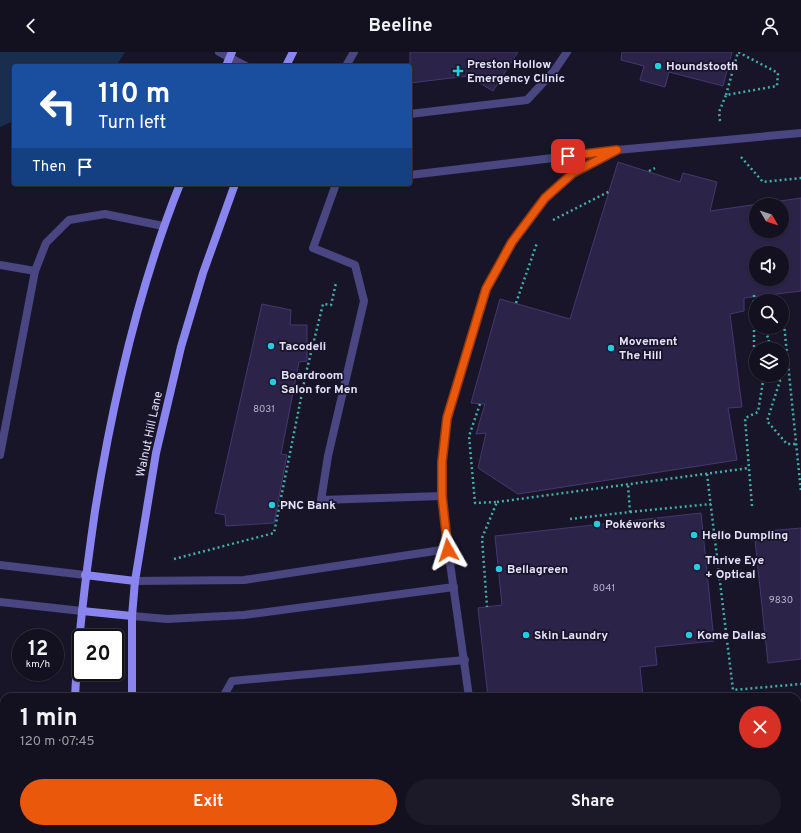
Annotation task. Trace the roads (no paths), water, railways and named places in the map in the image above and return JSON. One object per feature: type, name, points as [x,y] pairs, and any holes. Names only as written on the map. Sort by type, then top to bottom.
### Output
[{"type":"main road","points":[[287,64],[293,52]]},
{"type":"main road","points":[[75,693],[78,640],[103,459],[133,322],[163,226],[179,186]]},
{"type":"main road","name":"Walnut Hill Lane","points":[[132,693],[132,616],[135,582],[156,453],[181,347],[203,273],[234,186]]},
{"type":"main road","points":[[86,575],[135,582]]},
{"type":"main road","points":[[82,611],[132,616]]},
{"type":"street","points":[[219,52],[230,55],[243,64]]},
{"type":"street","points":[[347,64],[354,52]]},
{"type":"street","points":[[412,114],[527,100],[554,71],[567,52]]},
{"type":"street","points":[[412,175],[617,150],[801,133]]},
{"type":"street","points":[[469,693],[448,550],[442,496],[442,462],[447,418],[486,289],[512,242],[545,198],[573,173],[617,150]]},
{"type":"street","points":[[335,186],[313,248],[355,265],[364,301],[328,456],[322,500],[442,496]]},
{"type":"street","points":[[0,455],[35,272],[46,243],[69,220],[104,214],[163,226]]},
{"type":"street","points":[[0,265],[35,272]]},
{"type":"street","points":[[135,582],[244,580],[448,550]]},
{"type":"street","points":[[0,565],[86,575]]},
{"type":"street","points":[[132,616],[167,619],[244,615],[454,587]]},
{"type":"street","points":[[0,602],[82,611]]},
{"type":"street","points":[[225,693],[232,681],[465,660]]},
{"type":"water","points":[[0,52],[125,52],[117,64],[12,64],[12,122],[0,127]]},
{"type":"place","name":"Houndstooth","points":[[658,66]]},
{"type":"place","name":"Preston Hollow Emergency Clinic","points":[[458,71]]},
{"type":"place","name":"Tacodeli","points":[[271,346]]},
{"type":"place","name":"Movement The Hill","points":[[611,348]]},
{"type":"place","name":"Boardroom Salon for Men","points":[[273,382]]},
{"type":"place","name":"PNC Bank","points":[[272,505]]},
{"type":"place","name":"Pokéworks","points":[[597,524]]},
{"type":"place","name":"Hello Dumpling","points":[[694,535]]},
{"type":"place","name":"Thrive Eye + Optical","points":[[697,567]]},
{"type":"place","name":"Bellagreen","points":[[499,569]]},
{"type":"place","name":"Skin Laundry","points":[[526,635]]},
{"type":"place","name":"Kome Dallas","points":[[689,635]]}]
